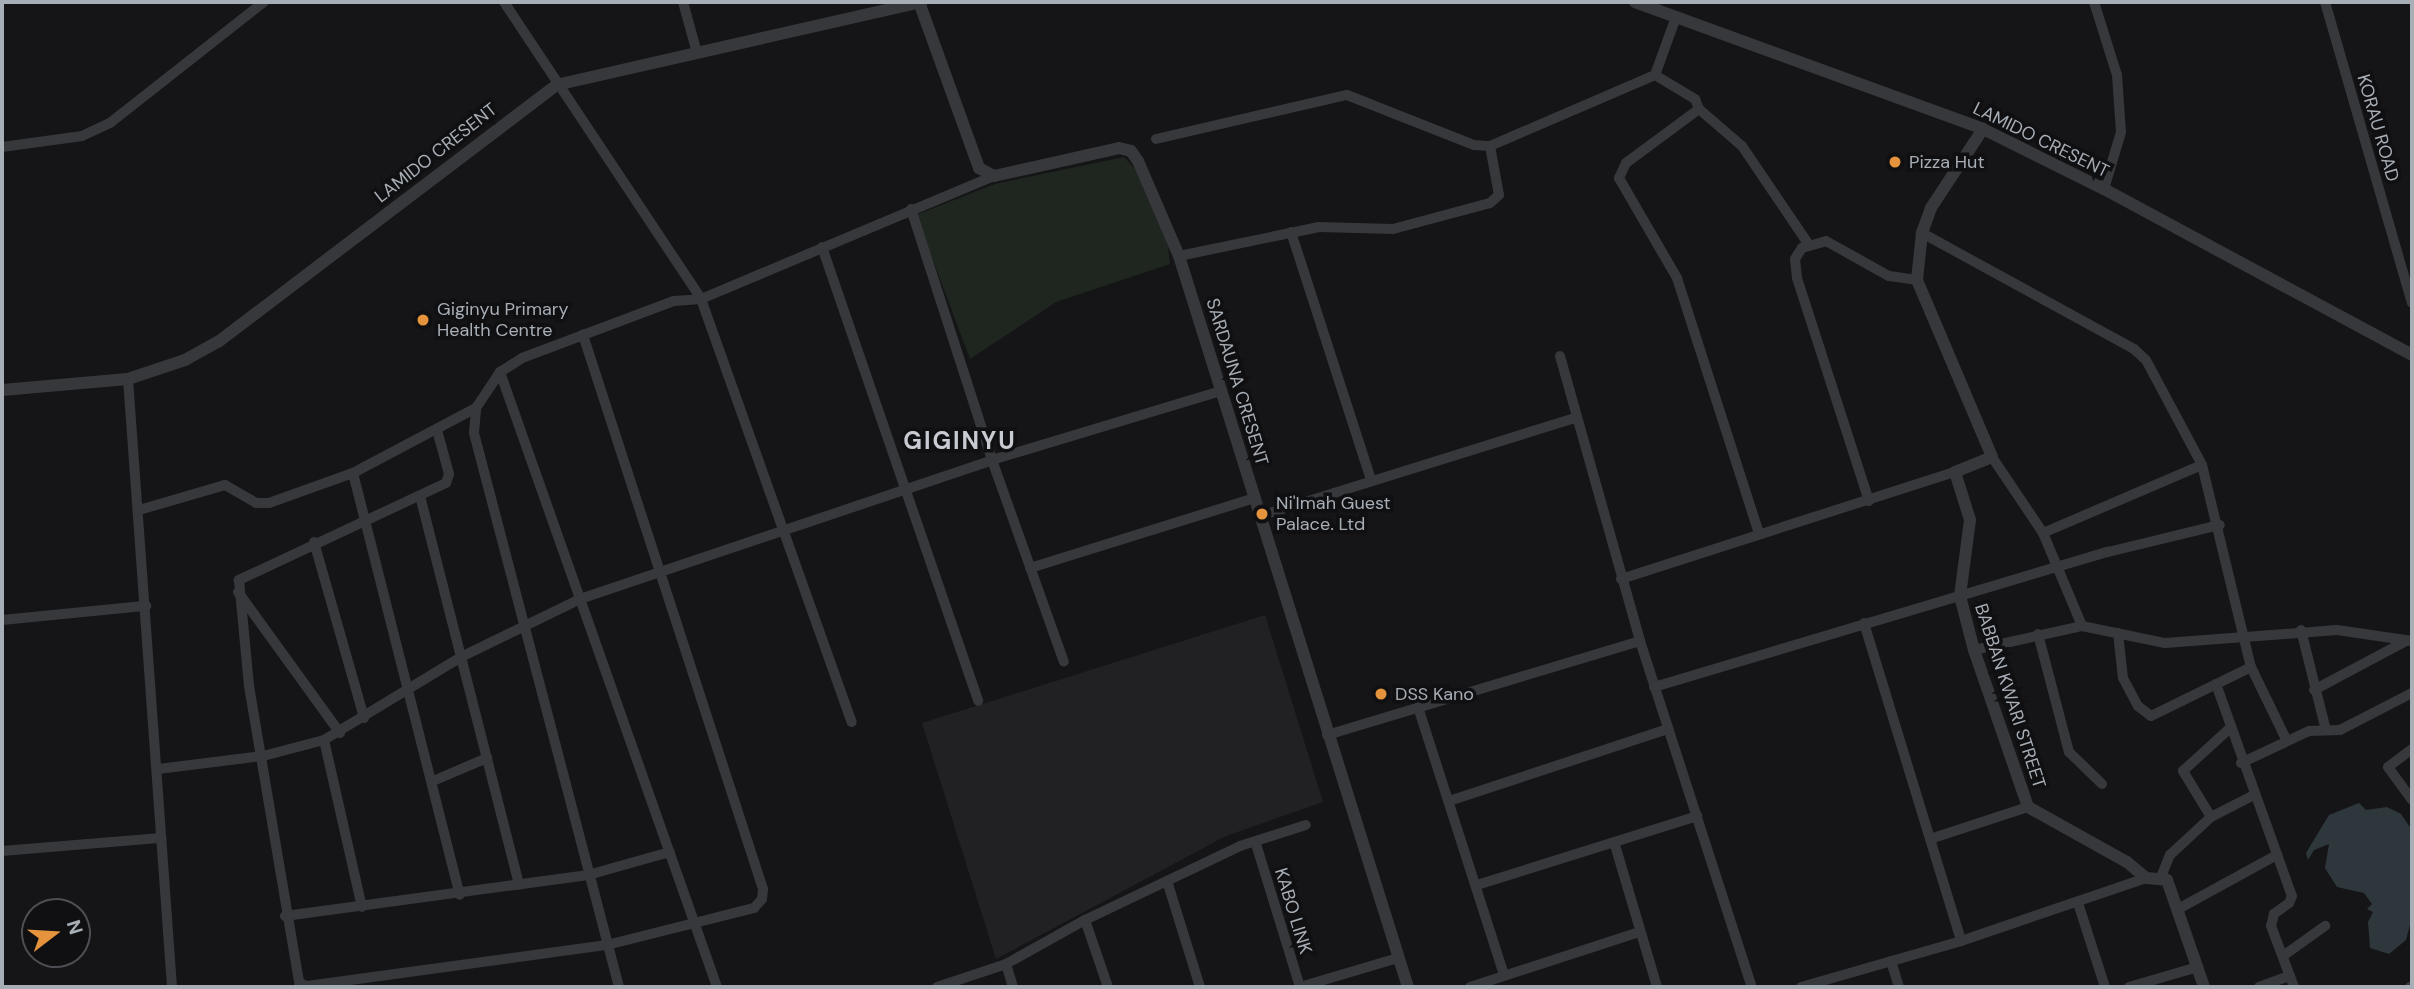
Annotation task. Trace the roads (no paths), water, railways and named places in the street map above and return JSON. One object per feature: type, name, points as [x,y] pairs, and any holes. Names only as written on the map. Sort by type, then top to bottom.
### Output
[{"type":"street","points":[[2,146],[82,136],[110,123],[264,2]]},
{"type":"street","points":[[504,2],[556,85],[701,299],[852,722]]},
{"type":"street","points":[[683,2],[697,53]]},
{"type":"street","points":[[920,2],[970,151],[979,167],[994,176]]},
{"type":"street","name":"LAMIDO CRESENT","points":[[2,390],[128,379],[185,360],[218,342],[556,85],[920,2]]},
{"type":"street","name":"LAMIDO CRESENT","points":[[1635,2],[1983,129],[2104,189],[2412,355]]},
{"type":"street","points":[[2094,2],[2117,75],[2121,132],[2104,189]]},
{"type":"street","name":"KORAU ROAD","points":[[2325,2],[2412,303]]},
{"type":"street","points":[[1156,139],[1347,95],[1475,145],[1490,146],[1655,75],[1676,17]]},
{"type":"street","points":[[1655,75],[1695,99],[1699,109],[1742,146],[1810,244]]},
{"type":"street","points":[[1699,109],[1626,163],[1619,178],[1677,278],[1759,534]]},
{"type":"street","points":[[1983,129],[1943,184],[1922,233],[1917,280],[1992,457],[2043,533],[2056,570],[2082,626]]},
{"type":"street","points":[[1179,256],[1319,227],[1393,229],[1497,200],[1490,146]]},
{"type":"street","name":"SARDAUNA CRESENT","points":[[994,176],[1119,148],[1131,151],[1179,256],[1408,987]]},
{"type":"street","points":[[139,510],[225,485],[262,505],[354,473],[476,408],[500,372],[522,358],[674,301],[701,299],[994,176]]},
{"type":"street","points":[[911,209],[992,460],[1065,662]]},
{"type":"street","points":[[1291,232],[1371,480]]},
{"type":"street","points":[[1922,233],[2142,355],[2202,465],[2220,525],[2251,667],[2287,741]]},
{"type":"street","points":[[1869,501],[1797,278],[1795,259],[1810,244],[1826,242],[1889,276],[1917,280]]},
{"type":"street","points":[[822,247],[902,489],[978,701]]},
{"type":"street","points":[[436,430],[449,478],[420,495],[243,575],[238,592],[294,974],[299,983],[307,986],[607,945],[697,925],[754,908],[762,899],[763,889],[583,335]]},
{"type":"street","points":[[1560,356],[1574,418],[1621,579],[1752,987]]},
{"type":"street","points":[[500,372],[717,987]]},
{"type":"street","points":[[128,379],[172,987]]},
{"type":"street","points":[[158,769],[263,756],[324,740],[340,733],[461,657],[580,599],[902,489],[1221,391]]},
{"type":"street","points":[[476,408],[474,433],[522,625],[619,987]]},
{"type":"street","points":[[1260,516],[1574,418]]},
{"type":"street","points":[[1621,579],[1869,501],[1992,457]]},
{"type":"street","points":[[2043,533],[2202,465]]},
{"type":"street","name":"BABBAN KWARI STREET","points":[[1955,472],[1971,535],[1960,596],[1974,650],[2028,807],[2127,862],[2146,878]]},
{"type":"street","points":[[354,473],[411,688],[460,895]]},
{"type":"street","points":[[420,495],[519,885]]},
{"type":"street","points":[[1030,568],[1255,498]]},
{"type":"street","points":[[1654,687],[1864,623],[2220,525]]},
{"type":"street","points":[[314,542],[364,718]]},
{"type":"street","points":[[238,592],[340,733]]},
{"type":"street","points":[[2,620],[146,606]]},
{"type":"street","points":[[1864,623],[1961,941]]},
{"type":"street","points":[[1974,650],[2082,626],[2165,643],[2301,630],[2353,630],[2409,641]]},
{"type":"street","points":[[2301,630],[2326,730]]},
{"type":"street","points":[[2118,633],[2123,678],[2138,706],[2151,716],[2251,667]]},
{"type":"street","points":[[2038,634],[2069,752],[2102,785]]},
{"type":"street","points":[[1327,735],[1640,641]]},
{"type":"street","points":[[2314,690],[2409,641]]},
{"type":"street","points":[[2216,684],[2241,763],[2291,896],[2271,919],[2294,987]]},
{"type":"street","points":[[2241,763],[2309,731],[2340,730],[2412,693]]},
{"type":"street","points":[[1418,706],[1504,975]]},
{"type":"street","points":[[1449,801],[1668,729]]},
{"type":"street","points":[[2211,817],[2183,771],[2229,729]]},
{"type":"street","points":[[324,740],[362,907]]},
{"type":"street","points":[[2412,749],[2388,767],[2412,800]]},
{"type":"street","points":[[433,781],[487,758]]},
{"type":"street","points":[[2161,877],[2170,855],[2211,817],[2254,795]]},
{"type":"street","points":[[1930,839],[2028,807]]},
{"type":"street","points":[[1476,885],[1615,845],[1697,816]]},
{"type":"street","points":[[937,987],[1006,964],[1085,920],[1240,846],[1256,844],[1306,825]]},
{"type":"street","points":[[2,851],[161,838]]},
{"type":"street","name":"KABO LINK","points":[[1256,844],[1300,987]]},
{"type":"street","points":[[1615,845],[1657,987]]},
{"type":"street","points":[[285,916],[460,895],[588,875],[670,852]]},
{"type":"street","points":[[2180,908],[2277,855]]},
{"type":"street","points":[[1801,987],[1961,941],[2146,878],[2161,877],[2172,886],[2204,987]]},
{"type":"street","points":[[1167,881],[1199,987]]},
{"type":"street","points":[[2078,903],[2105,987]]},
{"type":"street","points":[[1085,920],[1108,987]]},
{"type":"street","points":[[2283,956],[2325,926]]},
{"type":"street","points":[[1470,987],[1639,932]]},
{"type":"street","points":[[1300,987],[1398,958]]},
{"type":"street","points":[[1891,961],[1899,987]]},
{"type":"street","points":[[1006,964],[1013,987]]},
{"type":"street","points":[[2129,987],[2198,967]]},
{"type":"street","points":[[2259,987],[2290,976]]},
{"type":"place","name":"Pizza Hut","points":[[1895,162]]},
{"type":"place","name":"Giginyu Primary Health Centre","points":[[423,320]]},
{"type":"place","name":"Ni'Imah Guest Palace. Ltd","points":[[1262,514]]},
{"type":"place","name":"DSS Kano","points":[[1381,694]]},
{"type":"district","name":"GIGINYU","points":[[960,441]]}]
